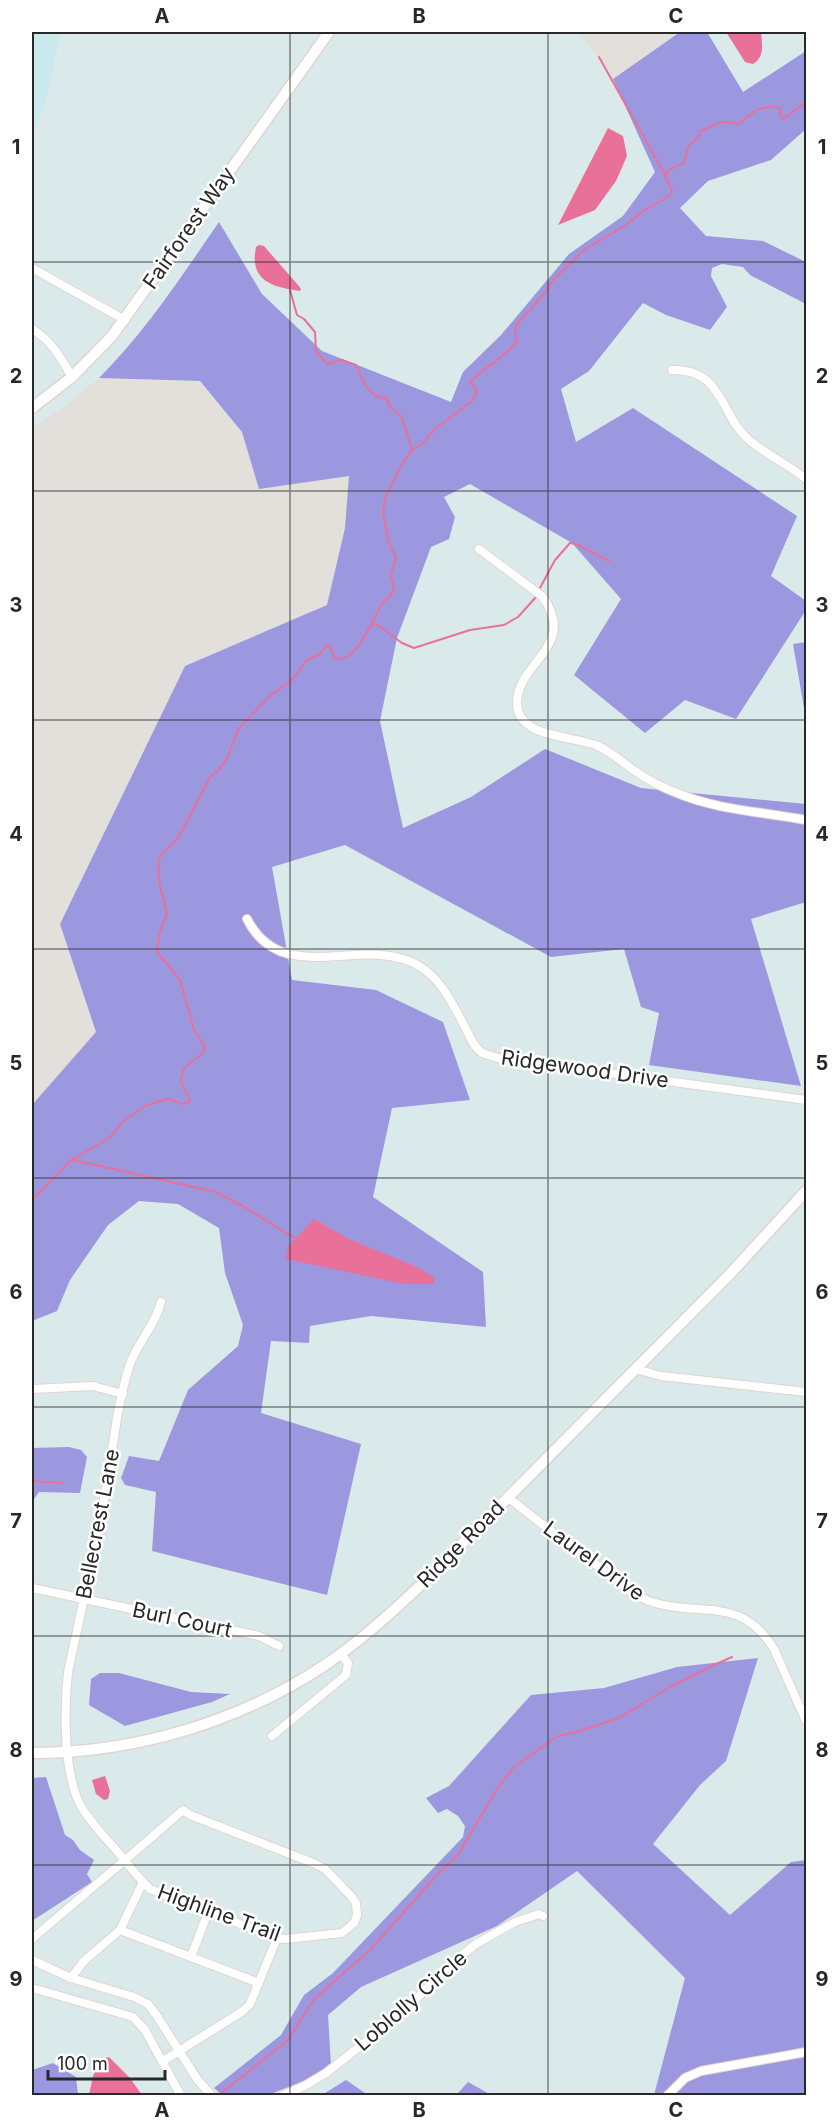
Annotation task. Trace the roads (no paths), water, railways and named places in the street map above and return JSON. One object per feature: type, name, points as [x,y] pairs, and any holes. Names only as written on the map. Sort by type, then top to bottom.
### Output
[{"type":"street","name":"Fairforest Way","points":[[32,408],[72,377],[125,320],[328,32]]},
{"type":"street","points":[[32,268],[125,320]]},
{"type":"street","points":[[32,329],[47,339],[72,377]]},
{"type":"street","points":[[672,370],[693,372],[709,382],[748,439],[807,479]]},
{"type":"street","points":[[480,549],[542,596],[550,609],[553,626],[550,642],[524,678],[516,703],[518,712],[527,725],[541,731],[599,746],[635,771],[678,794],[721,806],[807,820]]},
{"type":"street","name":"Ridgewood Drive","points":[[247,919],[259,937],[275,949],[289,955],[305,957],[393,956],[416,964],[439,982],[474,1044],[485,1054],[498,1058],[807,1100]]},
{"type":"street","name":"Ridge Road","points":[[32,1753],[68,1753],[144,1741],[182,1731],[222,1718],[285,1689],[341,1654],[394,1612],[730,1274],[807,1191]]},
{"type":"street","name":"Bellecrest Lane","points":[[125,1860],[81,1806],[74,1787],[68,1753],[65,1703],[68,1672],[129,1367],[154,1323],[161,1302]]},
{"type":"street","points":[[636,1369],[661,1376],[807,1392]]},
{"type":"street","points":[[32,1389],[93,1386],[123,1394]]},
{"type":"street","name":"Laurel Drive","points":[[508,1497],[643,1599],[663,1605],[727,1612],[750,1622],[767,1638],[774,1649],[807,1721]]},
{"type":"street","name":"Burl Court","points":[[32,1588],[259,1636],[279,1646]]},
{"type":"street","points":[[272,1736],[346,1675],[348,1663],[341,1654]]},
{"type":"street","name":"Highline Trail","points":[[183,1810],[190,1815],[320,1866],[351,1896],[356,1904],[357,1916],[354,1923],[342,1934],[277,1938],[150,1888],[125,1860],[183,1810]]},
{"type":"street","points":[[32,1939],[125,1860]]},
{"type":"street","points":[[71,1978],[84,1961],[120,1930],[143,1882]]},
{"type":"street","points":[[190,1957],[208,1912]]},
{"type":"street","name":"Loblolly Circle","points":[[282,2096],[326,2073],[406,2010],[447,1967],[476,1944],[515,1922],[539,1914],[543,1916]]},
{"type":"street","points":[[120,1930],[259,1983]]},
{"type":"street","points":[[163,2061],[243,2011],[254,1997],[277,1938]]},
{"type":"street","points":[[32,1960],[71,1978],[134,1997],[148,2004],[197,2079],[212,2096]]},
{"type":"street","points":[[32,1988],[133,2017],[145,2030],[181,2096]]},
{"type":"street","points":[[667,2096],[685,2078],[701,2071],[807,2052]]},
{"type":"waterway","points":[[599,57],[665,175]]},
{"type":"waterway","points":[[32,1200],[71,1160],[108,1139],[125,1120],[147,1105],[168,1099],[183,1104],[189,1102],[189,1097],[182,1084],[182,1072],[205,1050],[194,1030],[180,980],[157,952],[159,934],[167,913],[159,882],[158,860],[178,838],[211,776],[219,770],[227,758],[239,728],[272,694],[291,681],[307,660],[320,654],[325,646],[330,646],[335,658],[343,658],[350,654],[363,638],[382,604],[392,593],[394,587],[391,575],[396,557],[389,544],[383,513],[385,498],[400,467],[412,450],[472,401],[477,391],[470,382],[517,342],[515,329],[517,324],[546,292],[553,280],[584,250],[671,195],[672,191],[665,175],[671,169],[684,163],[689,146],[698,139],[700,131],[722,122],[739,124],[756,111],[765,108],[778,107],[783,119],[806,102]]},
{"type":"waterway","points":[[290,290],[297,315],[304,319],[315,332],[316,351],[327,364],[342,360],[356,365],[371,392],[387,398],[389,406],[401,416],[412,449]]},
{"type":"waterway","points":[[540,588],[555,560],[570,543],[609,561]]},
{"type":"waterway","points":[[372,624],[376,624],[402,643],[414,648],[470,630],[504,625],[518,617],[536,597]]},
{"type":"waterway","points":[[73,1160],[216,1192],[296,1239]]},
{"type":"waterway","points":[[32,1481],[63,1483]]},
{"type":"waterway","points":[[220,2094],[288,2040],[314,1999],[370,1950],[437,1875],[458,1855],[497,1789],[514,1767],[558,1736],[619,1718],[670,1687],[732,1657]]}]
